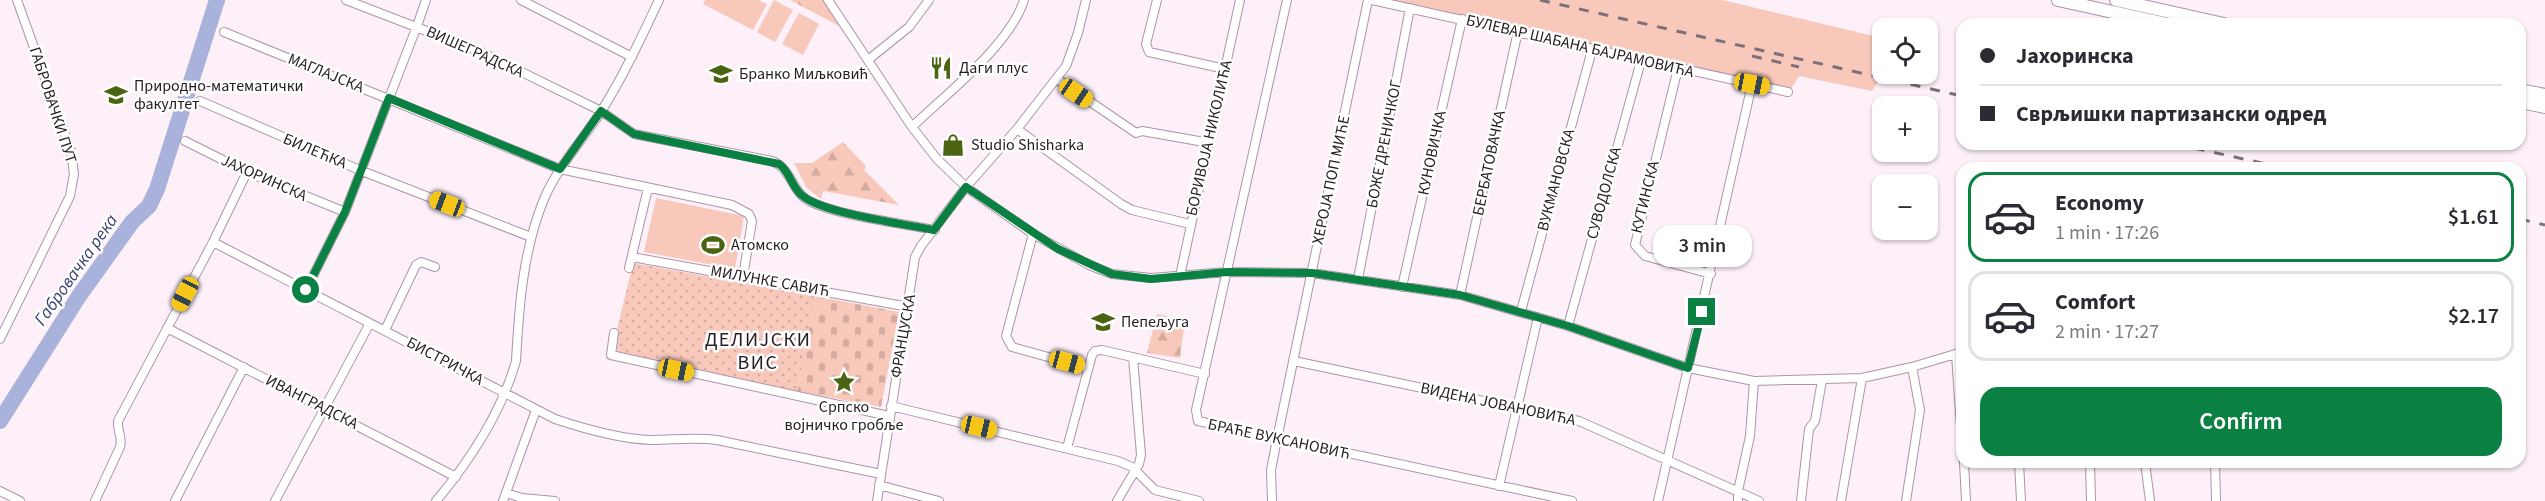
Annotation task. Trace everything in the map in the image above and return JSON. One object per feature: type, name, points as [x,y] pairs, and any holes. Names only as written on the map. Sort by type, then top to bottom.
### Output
[{"type":"main road","points":[[2058,0],[2140,18]]},
{"type":"main road","points":[[2116,0],[2197,18]]},
{"type":"main road","points":[[2526,91],[2545,95]]},
{"type":"main road","points":[[2526,103],[2545,107]]},
{"type":"street","name":"ГАБРОВАЧКИ ПУТ","points":[[0,339],[67,203],[74,174],[71,151],[17,0]]},
{"type":"street","name":"ВИШЕГРАДСКА","points":[[346,0],[481,52],[601,111],[634,134],[779,164],[789,174],[797,191],[809,201],[934,230]]},
{"type":"street","points":[[306,290],[345,212],[362,171],[426,0]]},
{"type":"street","points":[[521,0],[632,57]]},
{"type":"street","points":[[436,501],[456,477],[505,393],[516,361],[522,283],[531,237],[546,195],[560,169],[601,111],[632,57],[659,0]]},
{"type":"street","points":[[828,0],[912,126],[937,159],[966,187],[1058,249],[1112,274],[1151,279],[1227,272],[1312,273],[1460,295],[1568,326],[1688,368],[1754,381],[1862,378],[1956,355]]},
{"type":"street","points":[[868,60],[909,27],[929,0]]},
{"type":"street","points":[[912,126],[984,59],[1009,30],[1024,0]]},
{"type":"street","name":"ФРАНЦУСКА","points":[[877,501],[915,257],[966,187],[1057,79],[1073,50],[1086,0]]},
{"type":"street","points":[[1157,0],[1146,44],[1148,51],[1226,69]]},
{"type":"street","name":"БОРИВОЈА НИКОЛИЋА","points":[[1179,276],[1240,0]]},
{"type":"street","name":"БРАЋЕ ВУКСАНОВИЋ","points":[[1287,0],[1196,410],[1198,421],[1572,501]]},
{"type":"street","name":"БУЛЕВАР ШАБАНА БАЈРАМОВИЋА","points":[[1370,0],[1788,92]]},
{"type":"street","name":"ХЕРОЈА ПОП МИЋЕ","points":[[1272,501],[1271,470],[1277,439],[1370,0]]},
{"type":"street","name":"БОЖЕ ДРЕНИЧКОГ","points":[[1358,279],[1410,8]]},
{"type":"street","name":"КУНОВИЧКА","points":[[1402,287],[1462,19]]},
{"type":"street","name":"БЕРБАТОВАЧКА","points":[[1460,295],[1518,31]]},
{"type":"street","name":"МАГЛАЈСКА","points":[[224,32],[560,169],[732,205],[749,214],[752,221],[743,277]]},
{"type":"street","name":"ВУКМАНОВСКА","points":[[1521,311],[1592,50]]},
{"type":"street","name":"СУВОДОЛСКА","points":[[1568,326],[1641,61]]},
{"type":"street","name":"КУТИНСКА","points":[[1678,68],[1635,245],[1645,256],[1711,274]]},
{"type":"street","points":[[1057,79],[1136,133],[1142,131],[1210,143]]},
{"type":"street","points":[[1658,501],[1752,84]]},
{"type":"street","name":"БИЛЕЋКА","points":[[200,101],[362,171],[531,237]]},
{"type":"street","points":[[1017,129],[1121,204],[1132,210],[1190,224]]},
{"type":"street","name":"ЈАХОРИНСКА","points":[[185,141],[246,172],[345,212]]},
{"type":"street","points":[[95,501],[121,444],[118,421],[213,242],[246,172]]},
{"type":"street","points":[[629,268],[648,188]]},
{"type":"street","points":[[1033,234],[1006,336],[1007,343],[1012,347],[1088,368]]},
{"type":"street","name":"БИСТРИЧКА","points":[[213,242],[536,410],[579,427],[641,439],[717,440],[881,474]]},
{"type":"street","name":"МИЛУНКЕ САВИЋ","points":[[632,256],[909,306]]},
{"type":"street","points":[[385,330],[416,265],[422,262],[435,267]]},
{"type":"street","points":[[1499,486],[1538,317]]},
{"type":"street","points":[[275,501],[370,323]]},
{"type":"street","name":"ИВАНГРАДСКА","points":[[167,328],[456,477]]},
{"type":"street","points":[[614,333],[611,355],[889,416]]},
{"type":"street","points":[[1067,448],[1088,368],[1093,353],[1098,350],[1205,374]]},
{"type":"street","points":[[1117,501],[1141,455],[1132,357]]},
{"type":"street","name":"ВИДЕНА ЈОВАНОВИЋА","points":[[1294,361],[1518,406],[1580,421],[1759,501]]},
{"type":"street","points":[[175,501],[244,367]]},
{"type":"street","points":[[1906,501],[1920,410],[1912,367]]},
{"type":"street","points":[[1841,501],[1862,378]]},
{"type":"street","points":[[1801,501],[1809,429],[1815,421],[1822,380]]},
{"type":"street","points":[[1738,501],[1738,490],[1750,436],[1754,381]]},
{"type":"street","points":[[891,406],[1118,461],[1135,470],[1155,490],[1199,501]]},
{"type":"street","points":[[536,410],[505,497],[555,501]]},
{"type":"street","points":[[1964,468],[1966,501]]},
{"type":"street","points":[[2019,468],[2021,501]]},
{"type":"street","points":[[2090,468],[2091,501]]},
{"type":"street","points":[[2146,468],[2150,501]]},
{"type":"street","points":[[2215,468],[2216,501]]},
{"type":"street","points":[[879,485],[939,501]]},
{"type":"street","points":[[0,491],[20,501]]},
{"type":"green space","points":[[705,0],[758,0],[767,4],[753,30],[703,4]]},
{"type":"green space","points":[[774,0],[793,10],[775,42],[757,32]]},
{"type":"green space","points":[[790,0],[825,0],[839,20],[841,27]]},
{"type":"green space","points":[[1374,0],[1722,0],[1872,36],[1872,84],[1877,84],[1872,91],[1799,76],[1790,91]]},
{"type":"green space","points":[[799,13],[819,24],[803,55],[782,44]]},
{"type":"green space","points":[[843,142],[866,166],[864,170],[899,205],[823,191],[821,199],[807,188],[794,163],[812,163]]},
{"type":"green space","points":[[656,198],[744,216],[735,269],[644,252]]},
{"type":"green space","points":[[633,263],[815,296],[797,391],[618,353],[616,334]]},
{"type":"green space","points":[[815,296],[899,312],[881,407],[797,391]]},
{"type":"green space","points":[[1157,314],[1185,320],[1180,358],[1147,353]]},
{"type":"waterway","name":"Габровачка река","points":[[0,421],[79,296],[132,222],[149,206],[157,189],[217,0]]},
{"type":"railway","points":[[1540,0],[1956,95]]},
{"type":"railway","points":[[1752,56],[1799,67]]},
{"type":"railway","points":[[2202,150],[2258,162]]},
{"type":"railway","points":[[2526,220],[2545,225]]},
{"type":"place","name":"Даги плус","points":[[941,68]]},
{"type":"place","name":"Бранко Миљковић","points":[[721,74]]},
{"type":"place","name":"Природно-математички факултет","points":[[116,95]]},
{"type":"place","name":"Studio Shisharka","points":[[953,145]]},
{"type":"place","name":"Атомско","points":[[713,245]]},
{"type":"place","name":"Пепељуга","points":[[1103,322]]},
{"type":"place","name":"Српско војничко гробље","points":[[844,382]]},
{"type":"district","name":"ДЕЛИЈСКИ ВИС","points":[[758,352]]},
{"type":"route","points":[[306,290],[345,212],[389,98],[560,169],[601,111],[626,130],[643,137],[772,161],[785,168],[797,191],[803,197],[833,210],[934,230],[966,187],[1058,249],[1099,270],[1112,274],[1151,279],[1227,272],[1312,273],[1460,295],[1568,326],[1688,368],[1702,312]]}]
